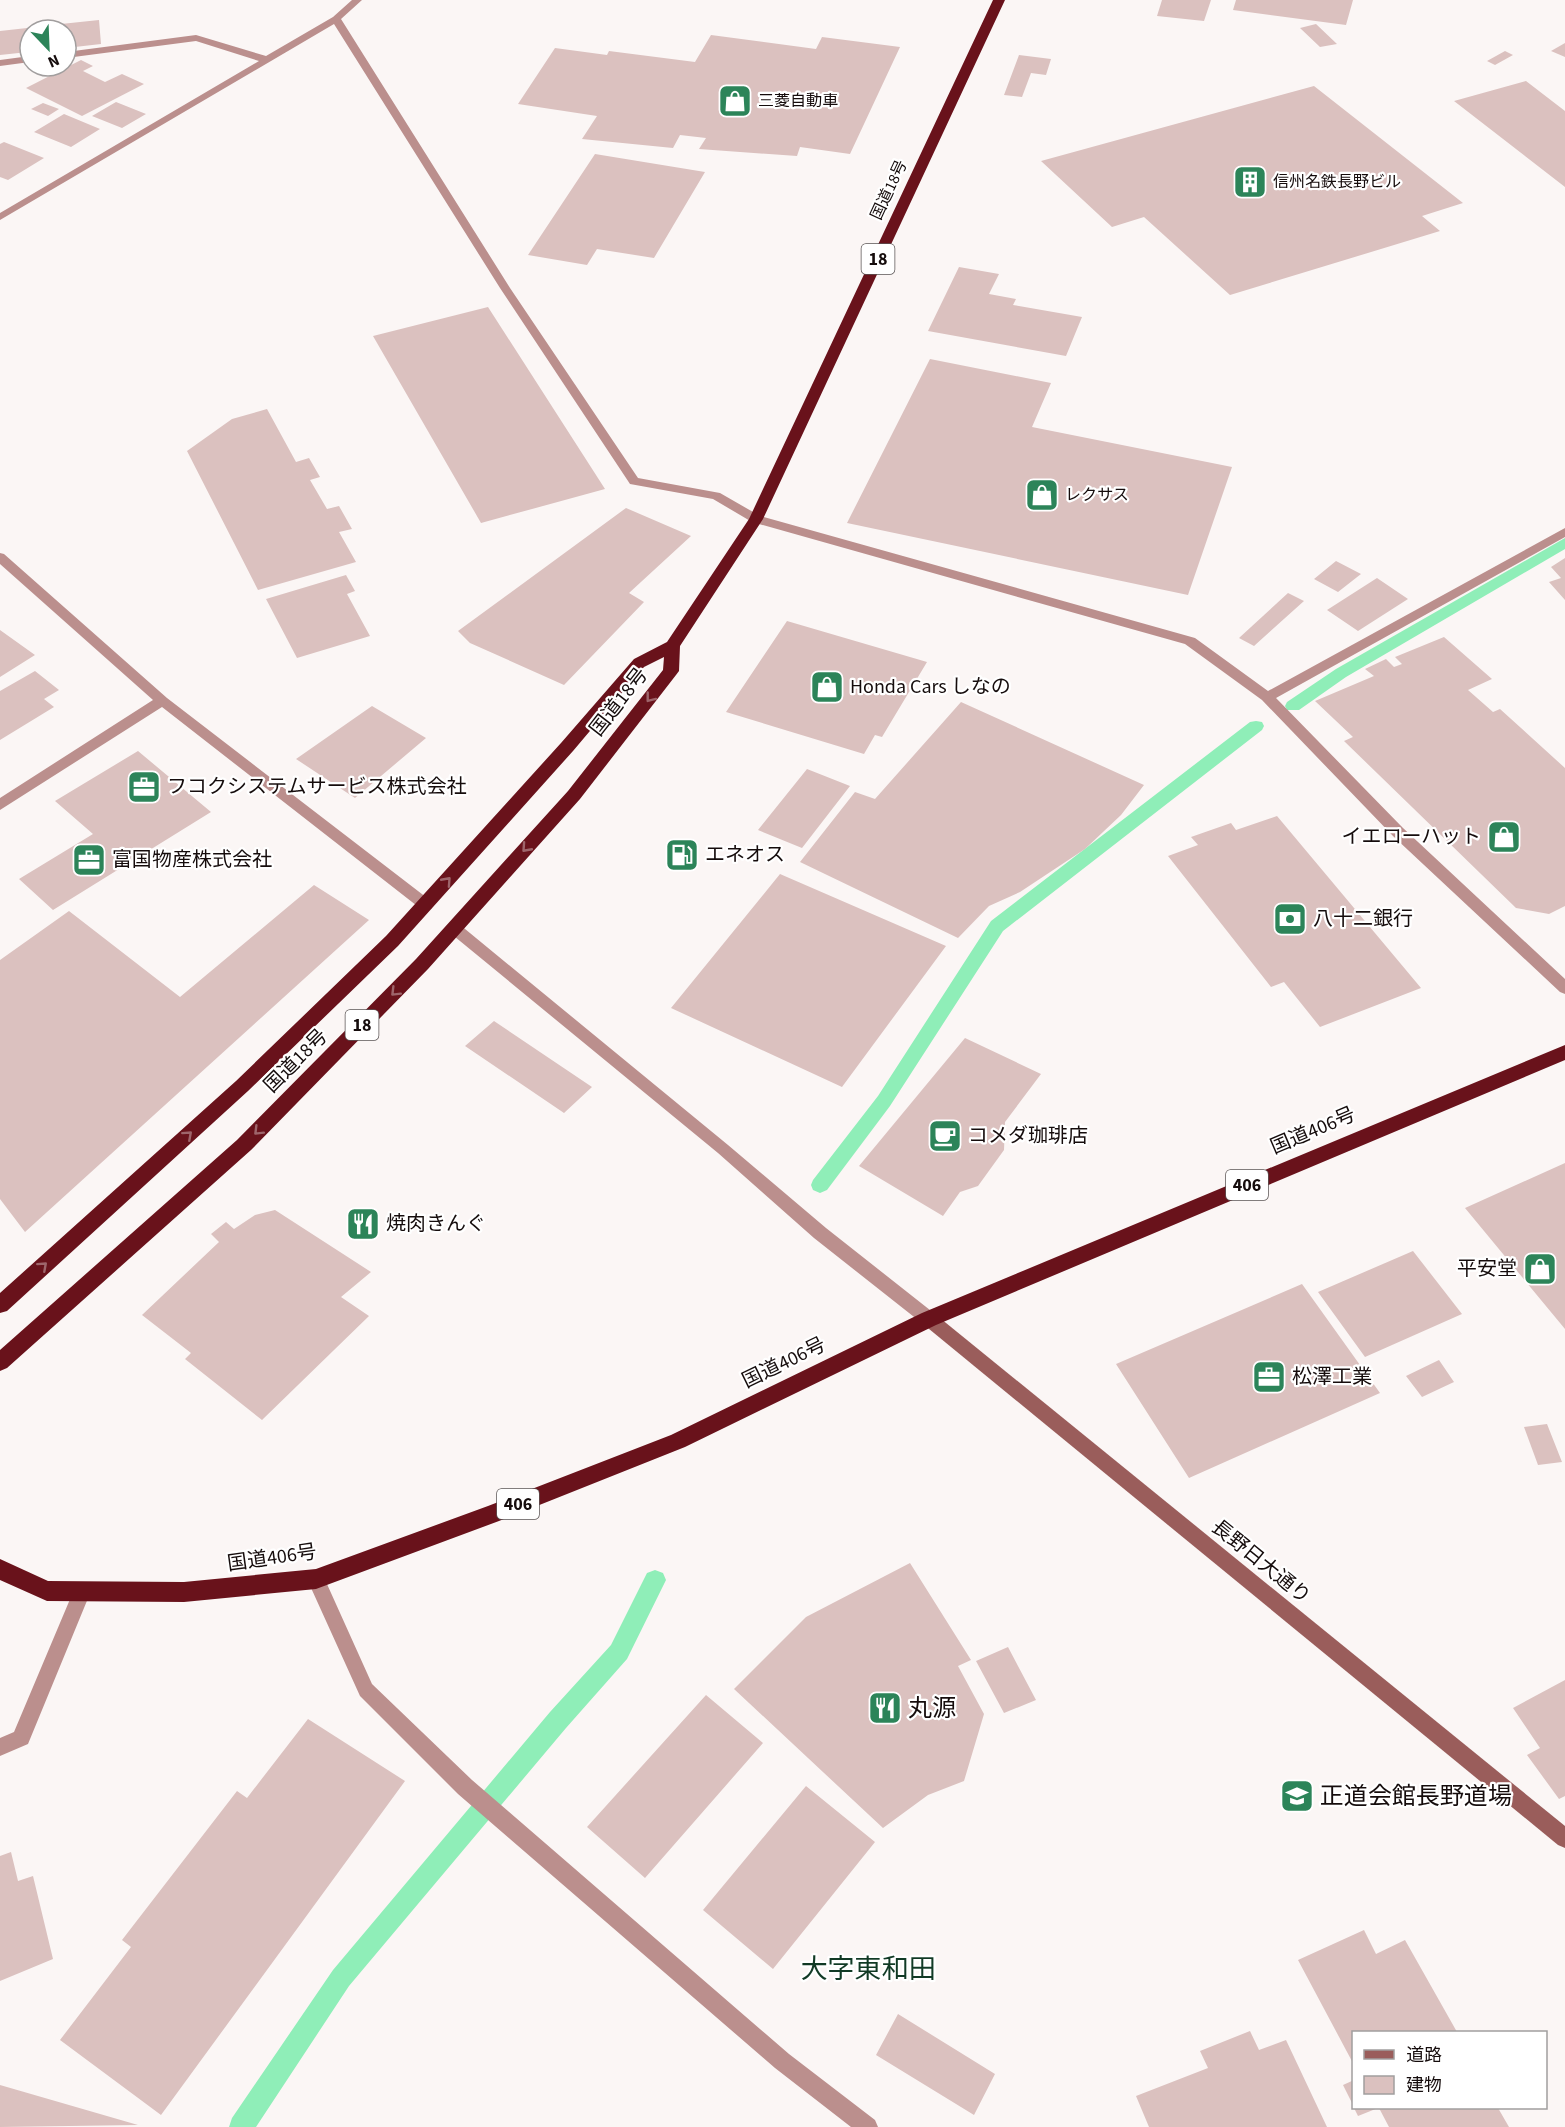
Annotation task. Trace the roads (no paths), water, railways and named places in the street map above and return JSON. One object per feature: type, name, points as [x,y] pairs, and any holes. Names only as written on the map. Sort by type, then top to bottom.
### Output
[{"type":"highway","name":"国道18号","points":[[0,1305],[242,1086],[426,905],[639,663],[672,646],[756,519],[999,0]]},
{"type":"highway","name":"国道18号","points":[[0,1362],[244,1145],[422,964],[574,795],[671,671],[672,646]]},
{"type":"highway","name":"国道406号","points":[[0,1569],[47,1591],[184,1592],[316,1579],[492,1514],[678,1441],[929,1319],[1565,1052]]},
{"type":"street","points":[[0,217],[336,19],[357,0]]},
{"type":"street","points":[[336,19],[505,288],[634,481],[716,496],[756,519],[1190,641],[1267,698],[1398,832],[1565,988]]},
{"type":"street","points":[[78,53],[196,38],[267,60]]},
{"type":"street","points":[[0,63],[18,61]]},
{"type":"street","points":[[1267,698],[1565,532]]},
{"type":"street","points":[[0,557],[162,701],[426,905]]},
{"type":"street","points":[[0,805],[162,701]]},
{"type":"street","points":[[454,928],[723,1149],[820,1233],[929,1319]]},
{"type":"street","name":"長野日大通り","points":[[929,1319],[1565,1838]]},
{"type":"street","points":[[316,1579],[366,1690],[497,1814],[782,2061],[868,2127]]},
{"type":"street","points":[[0,1747],[21,1737],[82,1591]]},
{"type":"waterway","points":[[1293,706],[1341,673],[1565,543]]},
{"type":"waterway","points":[[820,1185],[884,1101],[997,926],[1256,726]]},
{"type":"waterway","points":[[241,2127],[341,1978],[558,1720],[619,1652],[655,1580]]},
{"type":"place","name":"三菱自動車","points":[[735,101]]},
{"type":"place","name":"信州名鉄長野ビル","points":[[1250,182]]},
{"type":"place","name":"レクサス","points":[[1042,495]]},
{"type":"place","name":"Honda Cars しなの","points":[[827,687]]},
{"type":"place","name":"フコクシステムサービス株式会社","points":[[144,787]]},
{"type":"place","name":"イエローハット","points":[[1504,837]]},
{"type":"place","name":"エネオス","points":[[682,855]]},
{"type":"place","name":"富国物産株式会社","points":[[89,860]]},
{"type":"place","name":"八十二銀行","points":[[1290,919]]},
{"type":"place","name":"コメダ珈琲店","points":[[945,1136]]},
{"type":"place","name":"焼肉きんぐ","points":[[363,1224]]},
{"type":"place","name":"平安堂","points":[[1540,1269]]},
{"type":"place","name":"松澤工業","points":[[1269,1377]]},
{"type":"place","name":"丸源","points":[[885,1708]]},
{"type":"place","name":"正道会館長野道場","points":[[1297,1796]]},
{"type":"district","name":"大字東和田","points":[[868,1969]]}]
